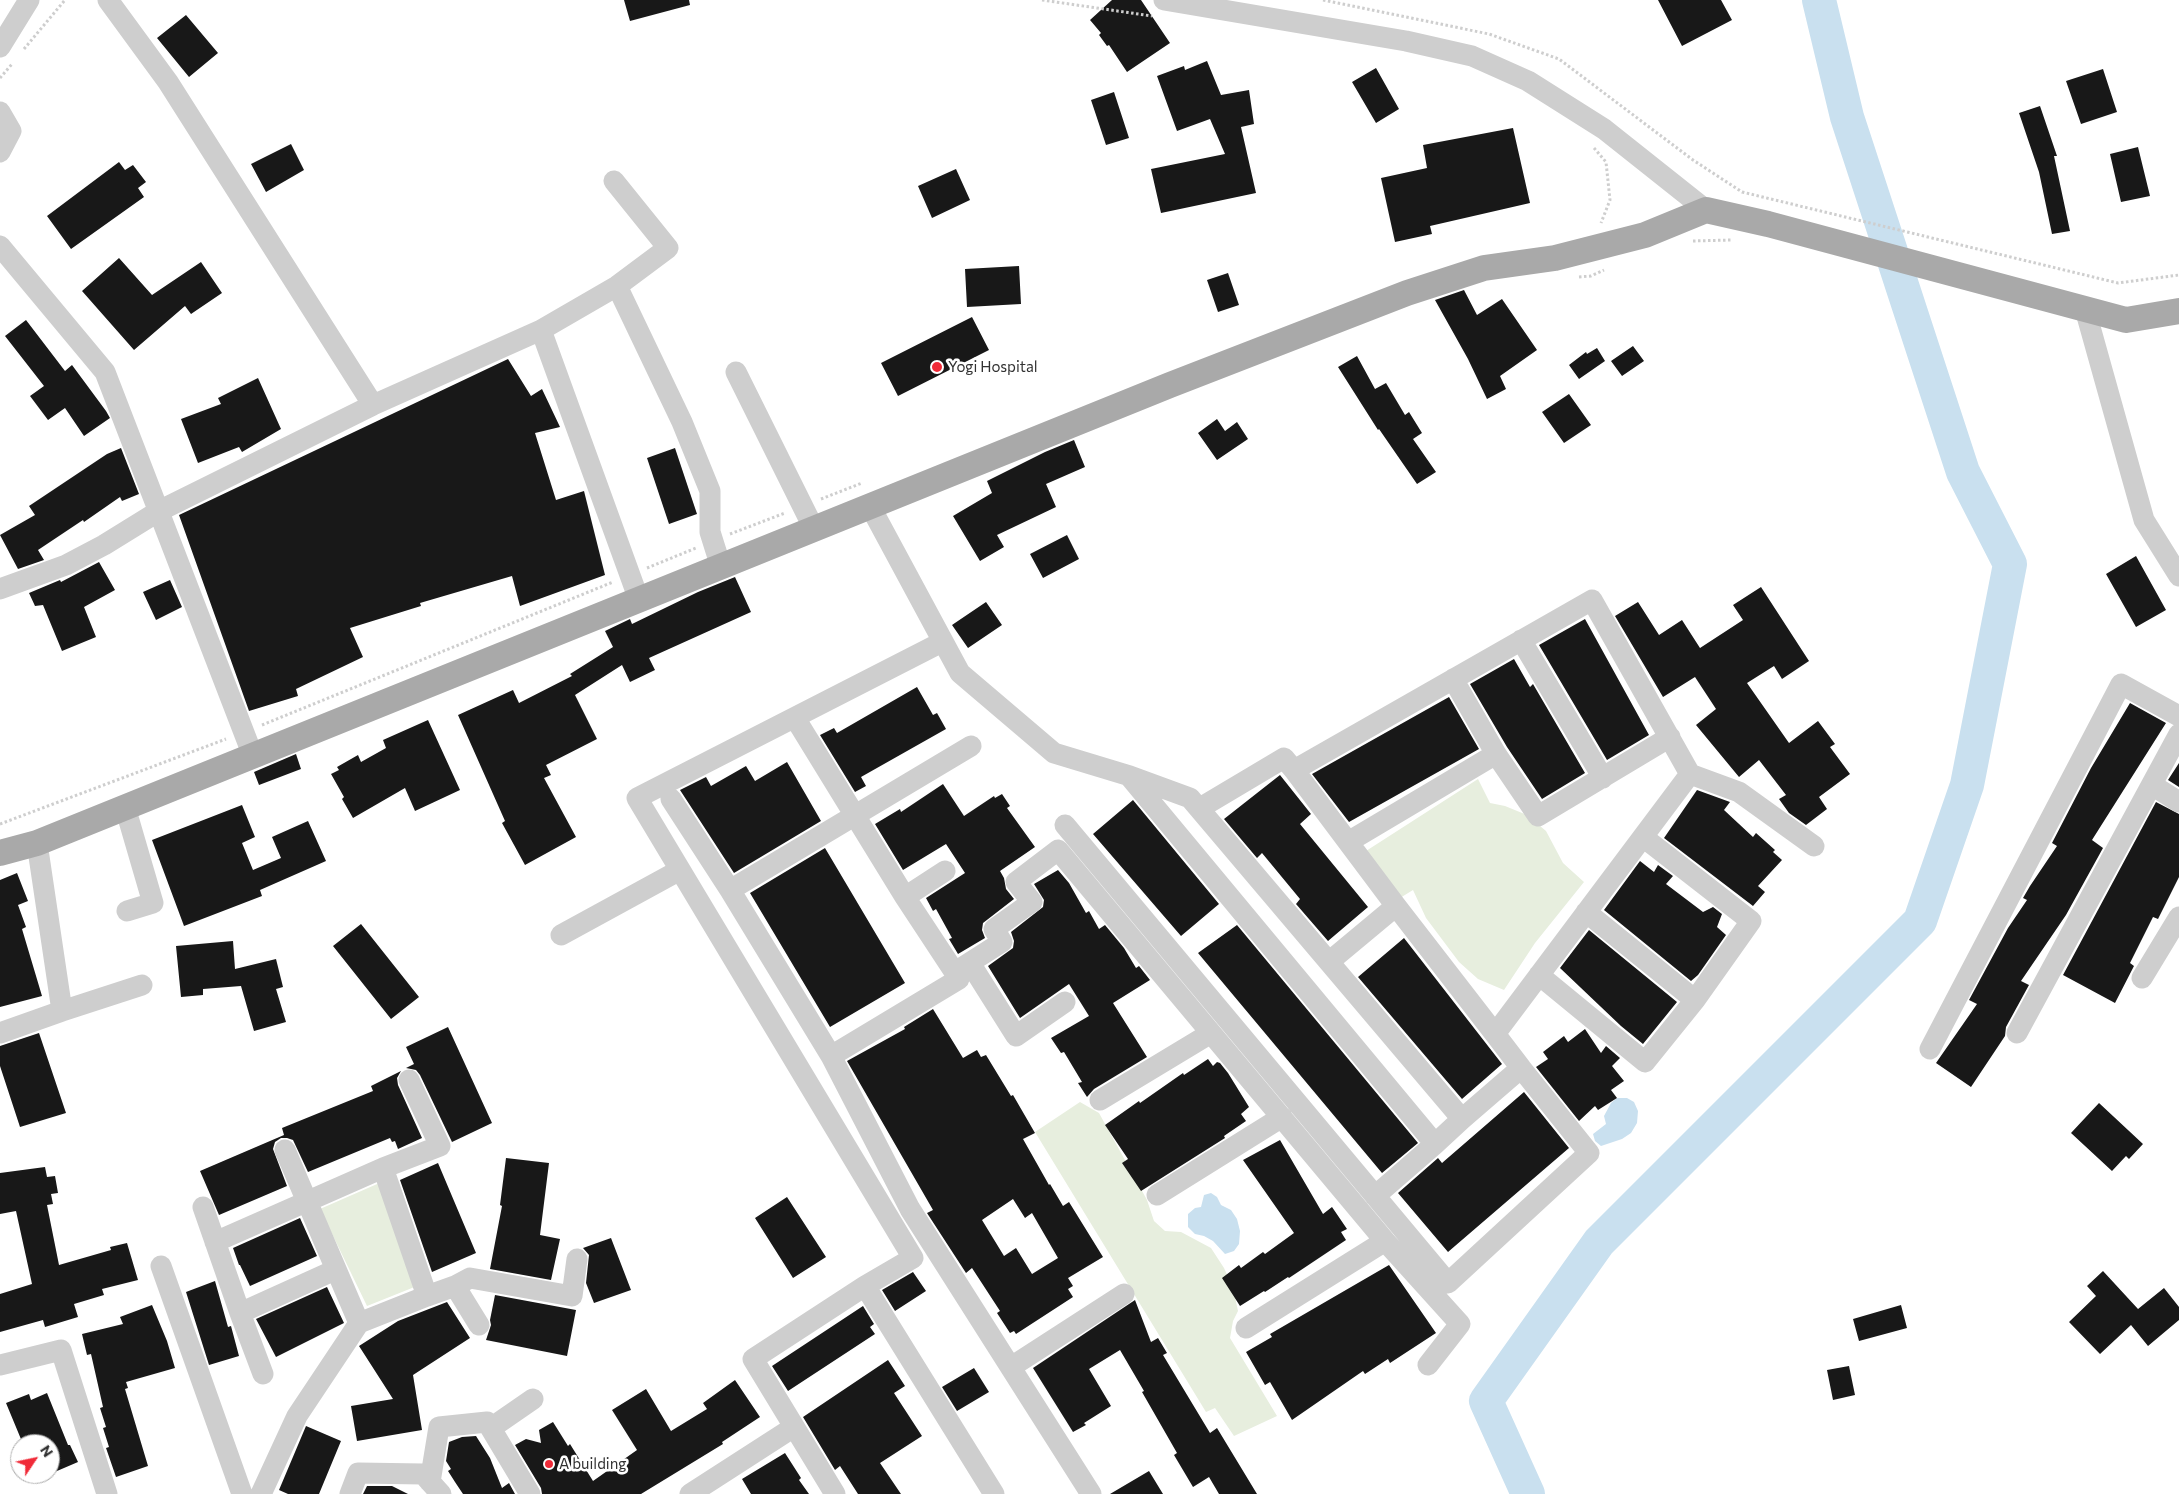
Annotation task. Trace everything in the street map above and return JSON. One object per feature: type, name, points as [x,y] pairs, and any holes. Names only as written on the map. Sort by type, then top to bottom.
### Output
[{"type":"main road","points":[[0,853],[37,843],[870,506],[1407,292],[1484,268],[1555,258],[1645,235],[1706,210],[1768,224],[2126,320],[2179,311]]},
{"type":"street","points":[[0,47],[30,0]]},
{"type":"street","points":[[108,0],[168,82],[372,405]]},
{"type":"street","points":[[1159,8],[1406,41],[1472,56],[1528,81],[1604,129],[1706,210]]},
{"type":"street","points":[[0,112],[11,131],[0,152]]},
{"type":"street","points":[[0,589],[66,565],[104,546],[159,511],[372,405],[541,330],[617,286],[668,248],[614,181]]},
{"type":"street","points":[[0,246],[105,372],[253,756]]},
{"type":"street","points":[[617,286],[682,422],[710,491],[710,532],[721,566]]},
{"type":"street","points":[[2085,309],[2144,520],[2179,576]]},
{"type":"street","points":[[541,330],[639,600]]},
{"type":"street","points":[[736,372],[814,529]]},
{"type":"street","points":[[870,506],[960,673],[1054,753],[1130,776],[1190,798],[1462,1119]]},
{"type":"street","points":[[1294,770],[1592,600],[1690,774],[1739,792],[1814,846]]},
{"type":"street","points":[[1521,640],[1603,778]]},
{"type":"street","points":[[835,1494],[752,1360],[865,1286],[913,1258],[637,798],[942,642]]},
{"type":"street","points":[[1453,679],[1496,754],[1538,816],[1670,737]]},
{"type":"street","points":[[1930,1049],[2121,684],[2179,716]]},
{"type":"street","points":[[795,718],[906,897],[1016,1036],[1065,1002]]},
{"type":"street","points":[[2017,1033],[2179,734]]},
{"type":"street","points":[[730,890],[971,746]]},
{"type":"street","points":[[1348,842],[1496,754]]},
{"type":"street","points":[[1065,825],[1448,1283],[1589,1152],[1494,1034],[1284,758],[1200,808]]},
{"type":"street","points":[[1494,1034],[1690,774]]},
{"type":"street","points":[[1130,776],[1436,1144]]},
{"type":"street","points":[[2152,785],[2179,802]]},
{"type":"street","points":[[672,799],[831,1056],[910,1209],[1091,1494]]},
{"type":"street","points":[[125,807],[154,903],[127,911]]},
{"type":"street","points":[[1539,976],[1645,1062],[1695,1000],[1752,921],[1643,837]]},
{"type":"street","points":[[37,843],[62,1011]]},
{"type":"street","points":[[831,1056],[959,979],[963,967],[1002,942],[994,930],[1032,902],[1016,882],[1058,850],[1385,1241],[1460,1324],[1428,1365]]},
{"type":"street","points":[[561,935],[680,870]]},
{"type":"street","points":[[906,897],[945,871]]},
{"type":"street","points":[[1330,961],[1396,906]]},
{"type":"street","points":[[1586,912],[1695,1000]]},
{"type":"street","points":[[2142,978],[2179,917]]},
{"type":"street","points":[[0,1033],[142,985]]},
{"type":"street","points":[[1100,1100],[1211,1033]]},
{"type":"street","points":[[1375,1196],[1521,1068]]},
{"type":"street","points":[[215,1242],[306,1200],[440,1146],[409,1080]]},
{"type":"street","points":[[1157,1195],[1282,1117]]},
{"type":"street","points":[[285,1150],[359,1323]]},
{"type":"street","points":[[383,1168],[427,1296]]},
{"type":"street","points":[[203,1207],[263,1374]]},
{"type":"street","points":[[1246,1328],[1385,1241]]},
{"type":"street","points":[[261,1494],[297,1416],[359,1323],[470,1278],[572,1296],[577,1259]]},
{"type":"street","points":[[161,1266],[242,1494]]},
{"type":"street","points":[[240,1313],[335,1270]]},
{"type":"street","points":[[454,1286],[478,1325]]},
{"type":"street","points":[[865,1286],[994,1494]]},
{"type":"street","points":[[1010,1368],[1124,1294]]},
{"type":"street","points":[[0,1365],[61,1350],[107,1494]]},
{"type":"street","points":[[491,1428],[533,1399]]},
{"type":"street","points":[[435,1488],[439,1427],[487,1422],[530,1494]]},
{"type":"street","points":[[690,1494],[794,1427]]},
{"type":"street","points":[[350,1494],[358,1473],[423,1474],[435,1488]]},
{"type":"path","points":[[0,78],[65,0]]},
{"type":"path","points":[[1042,0],[1159,8]]},
{"type":"path","points":[[1324,0],[1489,34],[1559,59],[1693,160],[1742,192],[2118,283],[2179,275]]},
{"type":"path","points":[[1587,141],[1606,162],[1610,200],[1598,228]]},
{"type":"path","points":[[1687,243],[1733,240]]},
{"type":"path","points":[[1575,277],[1592,276],[1608,268]]},
{"type":"path","points":[[814,502],[868,481]]},
{"type":"path","points":[[724,537],[787,512]]},
{"type":"path","points":[[641,571],[705,544]]},
{"type":"path","points":[[256,727],[622,578]]},
{"type":"path","points":[[0,824],[228,738]]},
{"type":"green space","points":[[1478,779],[1490,803],[1505,806],[1527,815],[1546,831],[1563,863],[1584,882],[1535,943],[1504,990],[1478,979],[1459,962],[1426,918],[1413,890],[1400,898],[1366,851]]},
{"type":"green space","points":[[1080,1102],[1099,1113],[1147,1200],[1154,1221],[1165,1231],[1181,1232],[1211,1248],[1224,1268],[1233,1288],[1238,1311],[1233,1321],[1230,1338],[1277,1416],[1234,1436],[1215,1408],[1206,1412],[1035,1132]]},
{"type":"green space","points":[[384,1181],[417,1286],[367,1306],[320,1209]]},
{"type":"water","points":[[1617,1098],[1627,1098],[1634,1102],[1638,1111],[1637,1123],[1631,1133],[1622,1139],[1601,1146],[1595,1141],[1593,1134],[1606,1124],[1604,1116],[1611,1103]]},
{"type":"water","points":[[1211,1193],[1217,1197],[1221,1205],[1231,1210],[1237,1219],[1240,1231],[1239,1244],[1234,1251],[1225,1254],[1213,1241],[1195,1234],[1188,1227],[1188,1214],[1195,1208],[1201,1207],[1204,1195]]},
{"type":"building","points":[[624,0],[689,0],[690,5],[630,21]]},
{"type":"building","points":[[1112,0],[1141,0],[1170,43],[1127,72],[1090,20]]},
{"type":"building","points":[[1658,0],[1721,0],[1732,20],[1682,46]]},
{"type":"building","points":[[186,15],[218,53],[189,77],[157,38]]},
{"type":"building","points":[[1207,61],[1221,95],[1249,90],[1254,124],[1241,127],[1256,193],[1161,213],[1151,169],[1225,154],[1210,119],[1177,131],[1157,76],[1184,66],[1185,70]]},
{"type":"building","points":[[1376,68],[1399,109],[1376,123],[1352,82]]},
{"type":"building","points":[[2103,69],[2117,112],[2081,124],[2066,81]]},
{"type":"building","points":[[1114,92],[1129,138],[1106,145],[1091,100]]},
{"type":"building","points":[[2040,106],[2057,156],[2054,156],[2070,231],[2052,234],[2039,172],[2019,113]]},
{"type":"building","points":[[1513,128],[1530,203],[1430,226],[1432,234],[1395,242],[1381,178],[1427,168],[1423,145]]},
{"type":"building","points":[[291,144],[304,170],[266,192],[251,164]]},
{"type":"building","points":[[2138,147],[2150,196],[2121,202],[2110,154]]},
{"type":"building","points":[[119,162],[125,170],[133,165],[146,182],[138,188],[144,197],[71,249],[47,216]]},
{"type":"building","points":[[956,169],[970,200],[932,218],[918,186]]},
{"type":"building","points":[[119,258],[152,295],[201,262],[222,293],[191,314],[185,306],[134,350],[82,291]]},
{"type":"building","points":[[1019,266],[1021,304],[967,307],[965,269]]},
{"type":"building","points":[[1228,273],[1239,305],[1218,312],[1207,280]]},
{"type":"building","points":[[1464,290],[1477,315],[1502,299],[1537,350],[1500,376],[1506,389],[1487,399],[1468,359],[1435,300]]},
{"type":"building","points":[[972,317],[989,350],[898,396],[881,363]]},
{"type":"building","points":[[26,320],[65,371],[72,365],[110,418],[84,436],[65,408],[48,420],[30,396],[44,386],[5,336]]},
{"type":"building","points":[[1633,346],[1644,361],[1622,376],[1611,361]]},
{"type":"building","points":[[1597,348],[1605,361],[1579,379],[1569,365],[1586,352],[1587,354]]},
{"type":"building","points":[[1357,356],[1375,389],[1386,383],[1405,415],[1409,412],[1422,433],[1413,439],[1436,472],[1417,484],[1378,430],[1338,367]]},
{"type":"building","points":[[508,359],[531,396],[542,389],[560,427],[535,433],[556,500],[584,491],[605,575],[520,606],[512,576],[420,603],[421,606],[350,628],[363,657],[296,689],[298,696],[249,711],[179,515]]},
{"type":"building","points":[[258,378],[281,429],[242,452],[239,447],[198,463],[181,419],[221,404],[218,398]]},
{"type":"building","points":[[1569,394],[1591,425],[1564,443],[1542,412]]},
{"type":"building","points":[[1217,419],[1225,431],[1237,422],[1248,439],[1217,460],[1198,433]]},
{"type":"building","points":[[1074,440],[1085,467],[1046,484],[1056,507],[997,535],[1004,547],[980,561],[953,516],[992,493],[987,481],[1045,452]]},
{"type":"building","points":[[121,448],[139,494],[122,501],[120,497],[38,550],[44,560],[18,569],[0,535],[35,515],[29,506],[107,454]]},
{"type":"building","points":[[675,448],[697,514],[669,524],[647,458]]},
{"type":"building","points":[[1067,535],[1079,559],[1043,578],[1030,554]]},
{"type":"building","points":[[2136,556],[2166,610],[2136,627],[2106,574]]},
{"type":"building","points":[[99,562],[115,590],[84,607],[96,637],[62,651],[43,605],[35,606],[29,593],[60,580],[61,582]]},
{"type":"building","points":[[735,577],[751,612],[649,658],[655,670],[630,682],[622,665],[575,695],[597,739],[546,765],[551,775],[544,778],[576,837],[525,865],[502,823],[505,821],[458,715],[513,690],[519,703],[572,676],[570,674],[613,647],[605,631],[630,619],[632,624],[698,592]]},
{"type":"building","points":[[170,580],[182,607],[156,620],[143,592]]},
{"type":"building","points":[[1761,587],[1809,661],[1782,679],[1774,666],[1747,683],[1789,743],[1818,721],[1835,744],[1830,747],[1850,774],[1819,797],[1827,809],[1806,825],[1789,813],[1779,799],[1786,795],[1759,760],[1739,777],[1696,725],[1716,709],[1695,677],[1663,697],[1615,616],[1638,602],[1659,635],[1682,620],[1700,648],[1743,620],[1733,605]]},
{"type":"building","points":[[986,602],[1002,625],[968,648],[952,625]]},
{"type":"building","points":[[1585,619],[1649,735],[1607,760],[1539,645]]},
{"type":"building","points":[[1514,659],[1530,687],[1533,684],[1585,773],[1542,799],[1507,747],[1470,684]]},
{"type":"building","points":[[917,687],[933,715],[937,713],[946,729],[861,777],[866,786],[855,792],[820,735],[834,728],[837,733]]},
{"type":"building","points":[[1449,697],[1479,749],[1349,822],[1312,774]]},
{"type":"building","points":[[2130,703],[2166,723],[2092,840],[2103,848],[2066,915],[2021,981],[2029,985],[2006,1027],[2005,1036],[1971,1087],[1936,1063],[1977,1004],[1969,1000],[2008,928],[2027,900],[2023,898],[2057,846],[2052,843],[2091,768]]},
{"type":"building","points":[[428,720],[460,790],[415,811],[405,788],[353,818],[331,774],[339,770],[337,767],[358,755],[361,762],[386,748],[383,740]]},
{"type":"building","points":[[296,754],[301,769],[259,785],[254,772]]},
{"type":"building","points":[[787,762],[821,821],[734,873],[680,790],[706,777],[711,786],[746,766],[755,781]]},
{"type":"building","points":[[2179,763],[2179,787],[2168,780]]},
{"type":"building","points":[[1280,775],[1311,814],[1300,824],[1368,907],[1328,941],[1296,904],[1300,899],[1262,853],[1257,858],[1224,819]]},
{"type":"building","points":[[943,784],[964,816],[994,796],[995,798],[1002,794],[1010,806],[1007,808],[1035,847],[1000,871],[1004,878],[1006,889],[1014,899],[983,923],[982,930],[985,938],[958,954],[949,939],[952,938],[936,909],[933,911],[926,898],[965,873],[946,844],[903,870],[875,824],[900,809],[901,812]]},
{"type":"building","points":[[1697,790],[1730,802],[1724,810],[1753,837],[1756,833],[1775,850],[1773,852],[1782,860],[1758,886],[1765,892],[1753,906],[1664,838]]},
{"type":"building","points":[[1133,800],[1219,904],[1181,936],[1093,834]]},
{"type":"building","points":[[2156,802],[2179,814],[2179,877],[2158,919],[2153,917],[2130,963],[2134,966],[2115,1003],[2063,975]]},
{"type":"building","points":[[242,805],[255,837],[242,843],[253,870],[281,858],[272,837],[308,821],[326,861],[260,890],[262,896],[184,926],[152,840]]},
{"type":"building","points":[[825,848],[905,983],[830,1027],[750,893]]},
{"type":"building","points":[[1640,861],[1654,872],[1658,865],[1673,876],[1666,884],[1703,912],[1713,907],[1722,914],[1717,927],[1726,935],[1698,975],[1691,981],[1604,910]]},
{"type":"building","points":[[1058,870],[1069,883],[1086,913],[1089,911],[1099,929],[1105,925],[1124,948],[1136,968],[1139,966],[1150,980],[1113,1003],[1147,1057],[1094,1089],[1087,1097],[1078,1083],[1082,1082],[1064,1052],[1061,1053],[1051,1038],[1089,1016],[1069,984],[1020,1018],[988,966],[1013,948],[1014,941],[1011,932],[1043,907],[1044,900],[1034,884]]},
{"type":"building","points":[[17,873],[28,901],[18,905],[26,927],[22,929],[42,996],[0,1007],[0,880]]},
{"type":"building","points":[[361,924],[419,997],[391,1019],[333,946]]},
{"type":"building","points":[[1237,925],[1418,1143],[1382,1173],[1198,953]]},
{"type":"building","points":[[1589,930],[1677,1002],[1643,1044],[1621,1026],[1560,968]]},
{"type":"building","points":[[1404,938],[1502,1064],[1462,1099],[1358,977]]},
{"type":"building","points":[[233,941],[235,969],[276,959],[283,987],[276,989],[286,1022],[254,1031],[241,986],[203,989],[203,995],[181,997],[176,946]]},
{"type":"building","points":[[933,1009],[963,1058],[977,1050],[981,1057],[986,1055],[1011,1096],[1013,1095],[1035,1133],[1023,1139],[1049,1185],[1063,1206],[1069,1202],[1103,1257],[1068,1278],[1073,1286],[1068,1289],[1073,1297],[1016,1334],[1014,1331],[1010,1333],[997,1313],[1000,1311],[972,1268],[966,1273],[927,1213],[933,1210],[847,1061],[905,1029],[904,1027]],"holes":[[[1013,1199],[1025,1218],[1032,1213],[1058,1258],[1032,1274],[1016,1248],[1004,1256],[982,1220]]]},
{"type":"building","points":[[448,1027],[492,1123],[452,1142],[420,1075],[416,1070],[406,1068],[414,1064],[406,1047]]},
{"type":"building","points":[[1585,1029],[1601,1053],[1606,1046],[1620,1058],[1612,1066],[1624,1081],[1611,1090],[1617,1098],[1598,1110],[1595,1106],[1579,1121],[1536,1067],[1548,1059],[1543,1052],[1564,1036],[1568,1042]]},
{"type":"building","points":[[39,1033],[66,1113],[20,1127],[0,1066],[0,1046]]},
{"type":"building","points":[[1208,1059],[1213,1066],[1217,1062],[1220,1063],[1249,1107],[1241,1114],[1246,1121],[1224,1136],[1225,1138],[1141,1191],[1122,1163],[1128,1159],[1105,1125],[1139,1101],[1140,1103],[1183,1073],[1184,1075]]},
{"type":"building","points":[[401,1071],[397,1078],[398,1085],[422,1138],[398,1149],[395,1141],[392,1142],[390,1138],[308,1172],[293,1140],[281,1138],[275,1142],[273,1149],[287,1186],[219,1215],[200,1171],[284,1135],[282,1128],[373,1091],[371,1086]]},
{"type":"building","points":[[1524,1092],[1569,1148],[1448,1252],[1398,1193],[1438,1158],[1442,1163]]},
{"type":"building","points":[[2099,1103],[2143,1144],[2129,1159],[2126,1156],[2112,1171],[2071,1133]]},
{"type":"building","points":[[1280,1140],[1323,1214],[1332,1207],[1347,1229],[1341,1232],[1346,1240],[1289,1278],[1240,1306],[1222,1278],[1239,1265],[1241,1268],[1263,1252],[1265,1254],[1294,1233],[1243,1160]]},
{"type":"building","points":[[506,1158],[549,1163],[540,1235],[560,1239],[551,1280],[490,1269],[502,1206],[500,1205]]},
{"type":"building","points":[[438,1163],[476,1253],[432,1272],[400,1180]]},
{"type":"building","points":[[45,1167],[47,1177],[55,1176],[58,1193],[51,1194],[53,1204],[47,1205],[59,1265],[111,1250],[110,1247],[127,1243],[138,1280],[102,1289],[104,1295],[74,1304],[78,1317],[45,1327],[43,1320],[0,1332],[0,1294],[32,1284],[16,1211],[0,1214],[0,1173]]},
{"type":"building","points":[[787,1197],[826,1257],[793,1278],[755,1218]]},
{"type":"building","points":[[300,1218],[317,1256],[250,1286],[233,1248]]},
{"type":"building","points":[[611,1238],[631,1290],[594,1303],[586,1283],[589,1255],[583,1248]]},
{"type":"building","points":[[1389,1265],[1436,1333],[1390,1363],[1388,1359],[1365,1374],[1363,1371],[1292,1420],[1270,1382],[1265,1385],[1246,1352],[1272,1337],[1270,1334]]},
{"type":"building","points":[[2103,1271],[2138,1309],[2164,1288],[2179,1307],[2179,1320],[2148,1346],[2131,1325],[2100,1354],[2069,1322],[2096,1296],[2087,1286]]},
{"type":"building","points":[[913,1272],[926,1291],[895,1311],[882,1290]]},
{"type":"building","points":[[215,1281],[228,1327],[231,1326],[239,1356],[209,1365],[186,1292]]},
{"type":"building","points":[[327,1287],[344,1323],[276,1357],[256,1319]]},
{"type":"building","points":[[495,1295],[576,1310],[567,1356],[486,1340],[491,1325],[490,1320]]},
{"type":"building","points":[[1135,1300],[1151,1342],[1158,1338],[1167,1353],[1163,1355],[1210,1433],[1217,1428],[1257,1494],[1219,1494],[1209,1477],[1193,1487],[1174,1455],[1177,1453],[1142,1392],[1144,1391],[1120,1350],[1089,1369],[1111,1406],[1084,1423],[1086,1425],[1073,1432],[1033,1368]]},
{"type":"building","points":[[447,1302],[470,1338],[413,1375],[422,1430],[357,1441],[351,1406],[393,1399],[359,1346],[398,1321]]},
{"type":"building","points":[[152,1305],[167,1341],[175,1368],[126,1382],[128,1388],[125,1389],[148,1466],[116,1477],[106,1448],[109,1447],[103,1428],[106,1427],[100,1408],[103,1407],[91,1354],[87,1355],[82,1334],[123,1324],[120,1317]]},
{"type":"building","points":[[1901,1305],[1907,1328],[1859,1341],[1853,1319]]},
{"type":"building","points":[[863,1306],[874,1324],[870,1327],[875,1334],[788,1391],[772,1366]]},
{"type":"building","points":[[888,1360],[905,1386],[894,1393],[922,1436],[880,1463],[901,1494],[858,1494],[840,1466],[835,1470],[803,1417]]},
{"type":"building","points":[[1849,1366],[1855,1395],[1833,1400],[1827,1370]]},
{"type":"building","points":[[974,1368],[989,1392],[957,1411],[942,1387]]},
{"type":"building","points":[[735,1380],[760,1417],[722,1442],[723,1444],[641,1494],[542,1494],[541,1488],[515,1445],[526,1439],[541,1443],[539,1430],[553,1422],[568,1446],[570,1444],[593,1481],[637,1450],[612,1410],[646,1389],[671,1431],[707,1409],[703,1403]]},
{"type":"building","points":[[47,1393],[68,1445],[70,1445],[78,1462],[60,1470],[60,1434],[19,1434],[6,1403],[29,1394],[31,1400]]},
{"type":"building","points":[[306,1426],[341,1441],[319,1494],[288,1494],[279,1490]]},
{"type":"building","points":[[476,1436],[490,1458],[502,1488],[509,1483],[515,1494],[463,1494],[448,1471],[451,1469],[446,1461],[449,1442],[462,1437]]},
{"type":"building","points":[[785,1453],[801,1478],[799,1480],[809,1494],[751,1494],[742,1479]]},
{"type":"building","points":[[1149,1471],[1163,1494],[1110,1494]]},
{"type":"building","points":[[367,1486],[392,1486],[408,1494],[363,1494]]},
{"type":"waterway","points":[[1528,1494],[1486,1401],[1599,1242],[1920,921],[1967,785],[2010,564],[1963,472],[1847,117],[1819,0]]},
{"type":"place","name":"Yogi Hospital","points":[[937,367]]},
{"type":"place","name":"A building","points":[[549,1464]]}]
